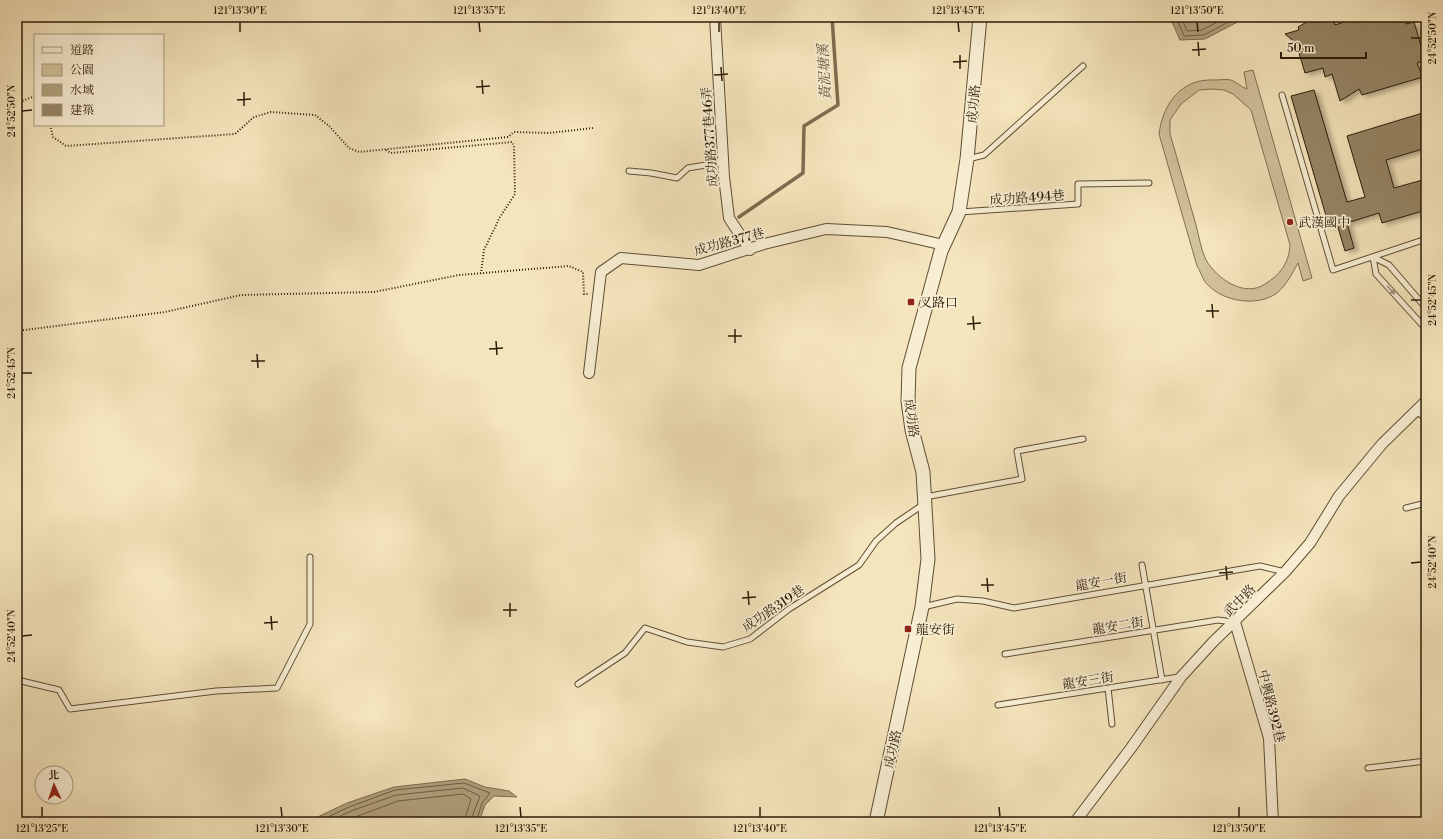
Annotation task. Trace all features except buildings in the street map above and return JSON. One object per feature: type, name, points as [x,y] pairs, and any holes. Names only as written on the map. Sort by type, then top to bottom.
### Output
[{"type":"street","name":"成功路377巷46弄","points":[[715,17],[723,162],[729,218],[750,250]]},
{"type":"street","name":"成功路","points":[[876,822],[922,607],[928,559],[923,472],[912,430],[908,401],[909,368],[944,245],[959,212],[967,159],[980,17]]},
{"type":"street","name":"成功路377巷","points":[[589,373],[601,272],[620,258],[699,265],[750,250],[764,244],[826,230],[886,232],[944,245]]},
{"type":"street","name":"武中路","points":[[1075,822],[1131,748],[1181,677],[1213,642],[1285,572],[1310,543],[1339,496],[1382,444],[1415,410],[1426,401]]},
{"type":"street","name":"中興路392巷","points":[[1235,622],[1269,738],[1273,822]]},
{"type":"lane","points":[[967,159],[984,155],[1083,66]]},
{"type":"lane","points":[[1282,95],[1333,270],[1426,239]]},
{"type":"lane","points":[[629,171],[677,178],[688,168],[723,162]]},
{"type":"lane","name":"成功路494巷","points":[[959,212],[1078,204],[1078,184],[1149,183]]},
{"type":"lane","points":[[1374,257],[1389,265],[1426,308]]},
{"type":"lane","points":[[1374,257],[1376,274],[1426,328]]},
{"type":"lane","points":[[1415,410],[1426,418]]},
{"type":"lane","points":[[924,500],[1022,479],[1017,451],[1083,439]]},
{"type":"lane","name":"成功路319巷","points":[[578,684],[625,653],[645,628],[687,642],[724,647],[750,639],[789,609],[859,565],[876,541],[924,500]]},
{"type":"lane","points":[[1406,508],[1426,503]]},
{"type":"lane","points":[[17,680],[59,690],[70,709],[216,691],[277,688],[310,624],[310,556]]},
{"type":"lane","points":[[1142,565],[1162,680]]},
{"type":"lane","name":"龍安一街","points":[[922,607],[957,599],[983,601],[1014,608],[1145,584],[1260,566],[1285,572]]},
{"type":"lane","name":"龍安二街","points":[[1005,654],[1218,620],[1235,622]]},
{"type":"lane","name":"龍安三街","points":[[998,705],[1181,677]]},
{"type":"lane","points":[[1108,688],[1112,724]]},
{"type":"lane","points":[[1368,768],[1426,760]]},
{"type":"path","points":[[17,103],[34,96]]},
{"type":"path","points":[[50,126],[53,137],[66,146],[235,134],[254,117],[271,112],[315,115],[329,126],[349,148],[359,152],[508,137],[514,132],[549,132],[593,128]]},
{"type":"path","points":[[385,149],[391,153],[512,142],[514,147],[515,194],[500,218],[484,250],[481,273]]},
{"type":"path","points":[[17,331],[165,312],[241,295],[374,292],[459,275],[569,266],[583,272],[584,294],[598,295]]},
{"type":"green space","points":[[1253,70],[1312,278],[1303,281],[1298,263],[1281,290],[1269,297],[1251,301],[1241,301],[1223,295],[1215,291],[1203,279],[1197,266],[1159,134],[1161,123],[1170,103],[1183,88],[1192,83],[1203,81],[1231,80],[1247,89],[1244,72]],"holes":[[[1199,90],[1224,90],[1233,94],[1251,110],[1290,245],[1288,257],[1283,268],[1275,277],[1257,288],[1240,288],[1224,280],[1206,260],[1201,247],[1170,134],[1170,120],[1181,104]]]},
{"type":"water","points":[[1172,17],[1247,17],[1205,39],[1180,40],[1172,22]]},
{"type":"water","points":[[465,779],[485,787],[509,791],[517,797],[494,796],[485,805],[479,822],[307,822],[347,803],[394,787]]},
{"type":"waterway","name":"黃泥塘溪","points":[[739,217],[803,173],[804,126],[838,105],[832,17]]},
{"type":"place","name":"武漢國中","points":[[1290,222]]},
{"type":"place","name":"叉路口","points":[[911,302]]},
{"type":"place","name":"龍安街","points":[[908,629]]}]
